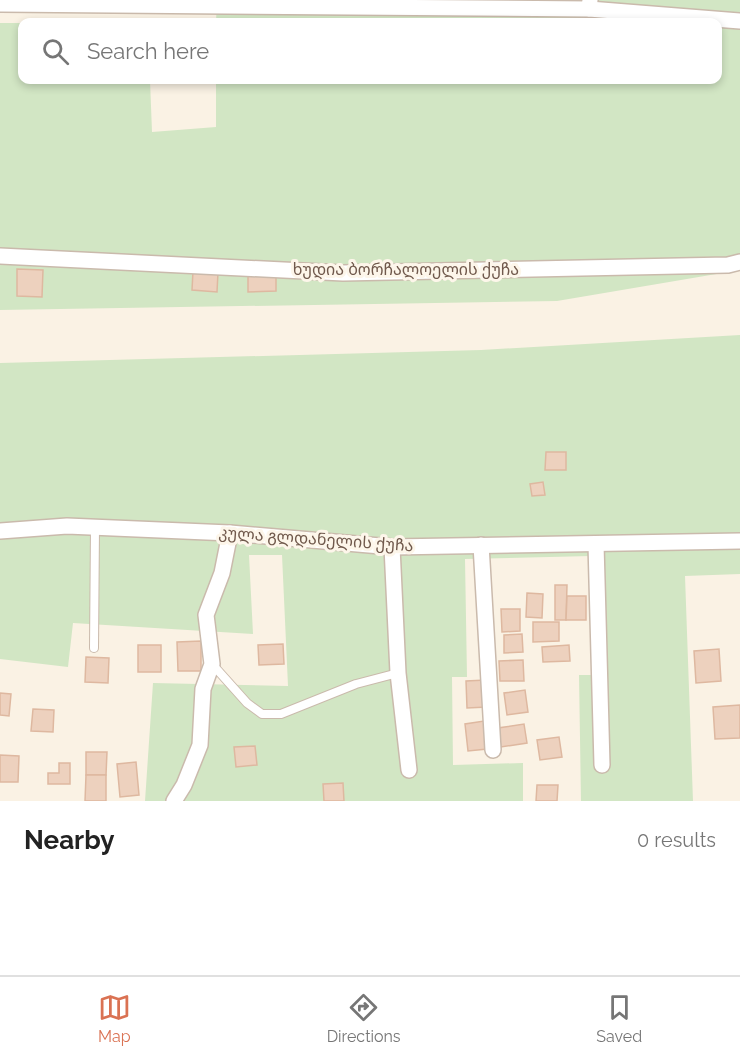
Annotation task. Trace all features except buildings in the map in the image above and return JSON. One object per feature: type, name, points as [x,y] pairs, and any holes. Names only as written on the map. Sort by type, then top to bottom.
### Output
[{"type":"street","points":[[0,4],[589,4],[713,18]]},
{"type":"street","points":[[722,19],[740,21]]},
{"type":"street","name":"ხუდია ბორჩალოელის ქუჩა","points":[[0,256],[343,273],[728,265],[740,262]]},
{"type":"street","name":"კულა გლდანელის ქუჩა","points":[[0,531],[67,526],[95,527],[230,533],[392,546],[740,541]]},
{"type":"street","points":[[174,801],[184,785],[200,746],[203,689],[212,664],[206,615],[222,573],[230,533]]},
{"type":"street","points":[[596,544],[602,765]]},
{"type":"street","points":[[481,545],[493,750]]},
{"type":"street","points":[[392,546],[398,673],[409,770]]},
{"type":"lane","points":[[94,648],[95,527]]},
{"type":"lane","points":[[212,664],[247,703],[262,714],[281,714],[356,684],[398,673]]},
{"type":"green space","points":[[217,0],[740,0],[740,270],[557,301],[0,310],[0,23],[18,23],[18,84],[150,84],[152,132],[216,127],[216,84],[722,84],[722,18],[216,18]]},
{"type":"green space","points":[[740,335],[740,574],[685,576],[693,801],[581,801],[579,675],[593,675],[591,556],[465,559],[467,677],[452,677],[453,765],[523,763],[523,801],[145,801],[153,683],[288,686],[282,555],[249,555],[253,634],[73,623],[68,667],[0,659],[0,363],[481,350]]}]
